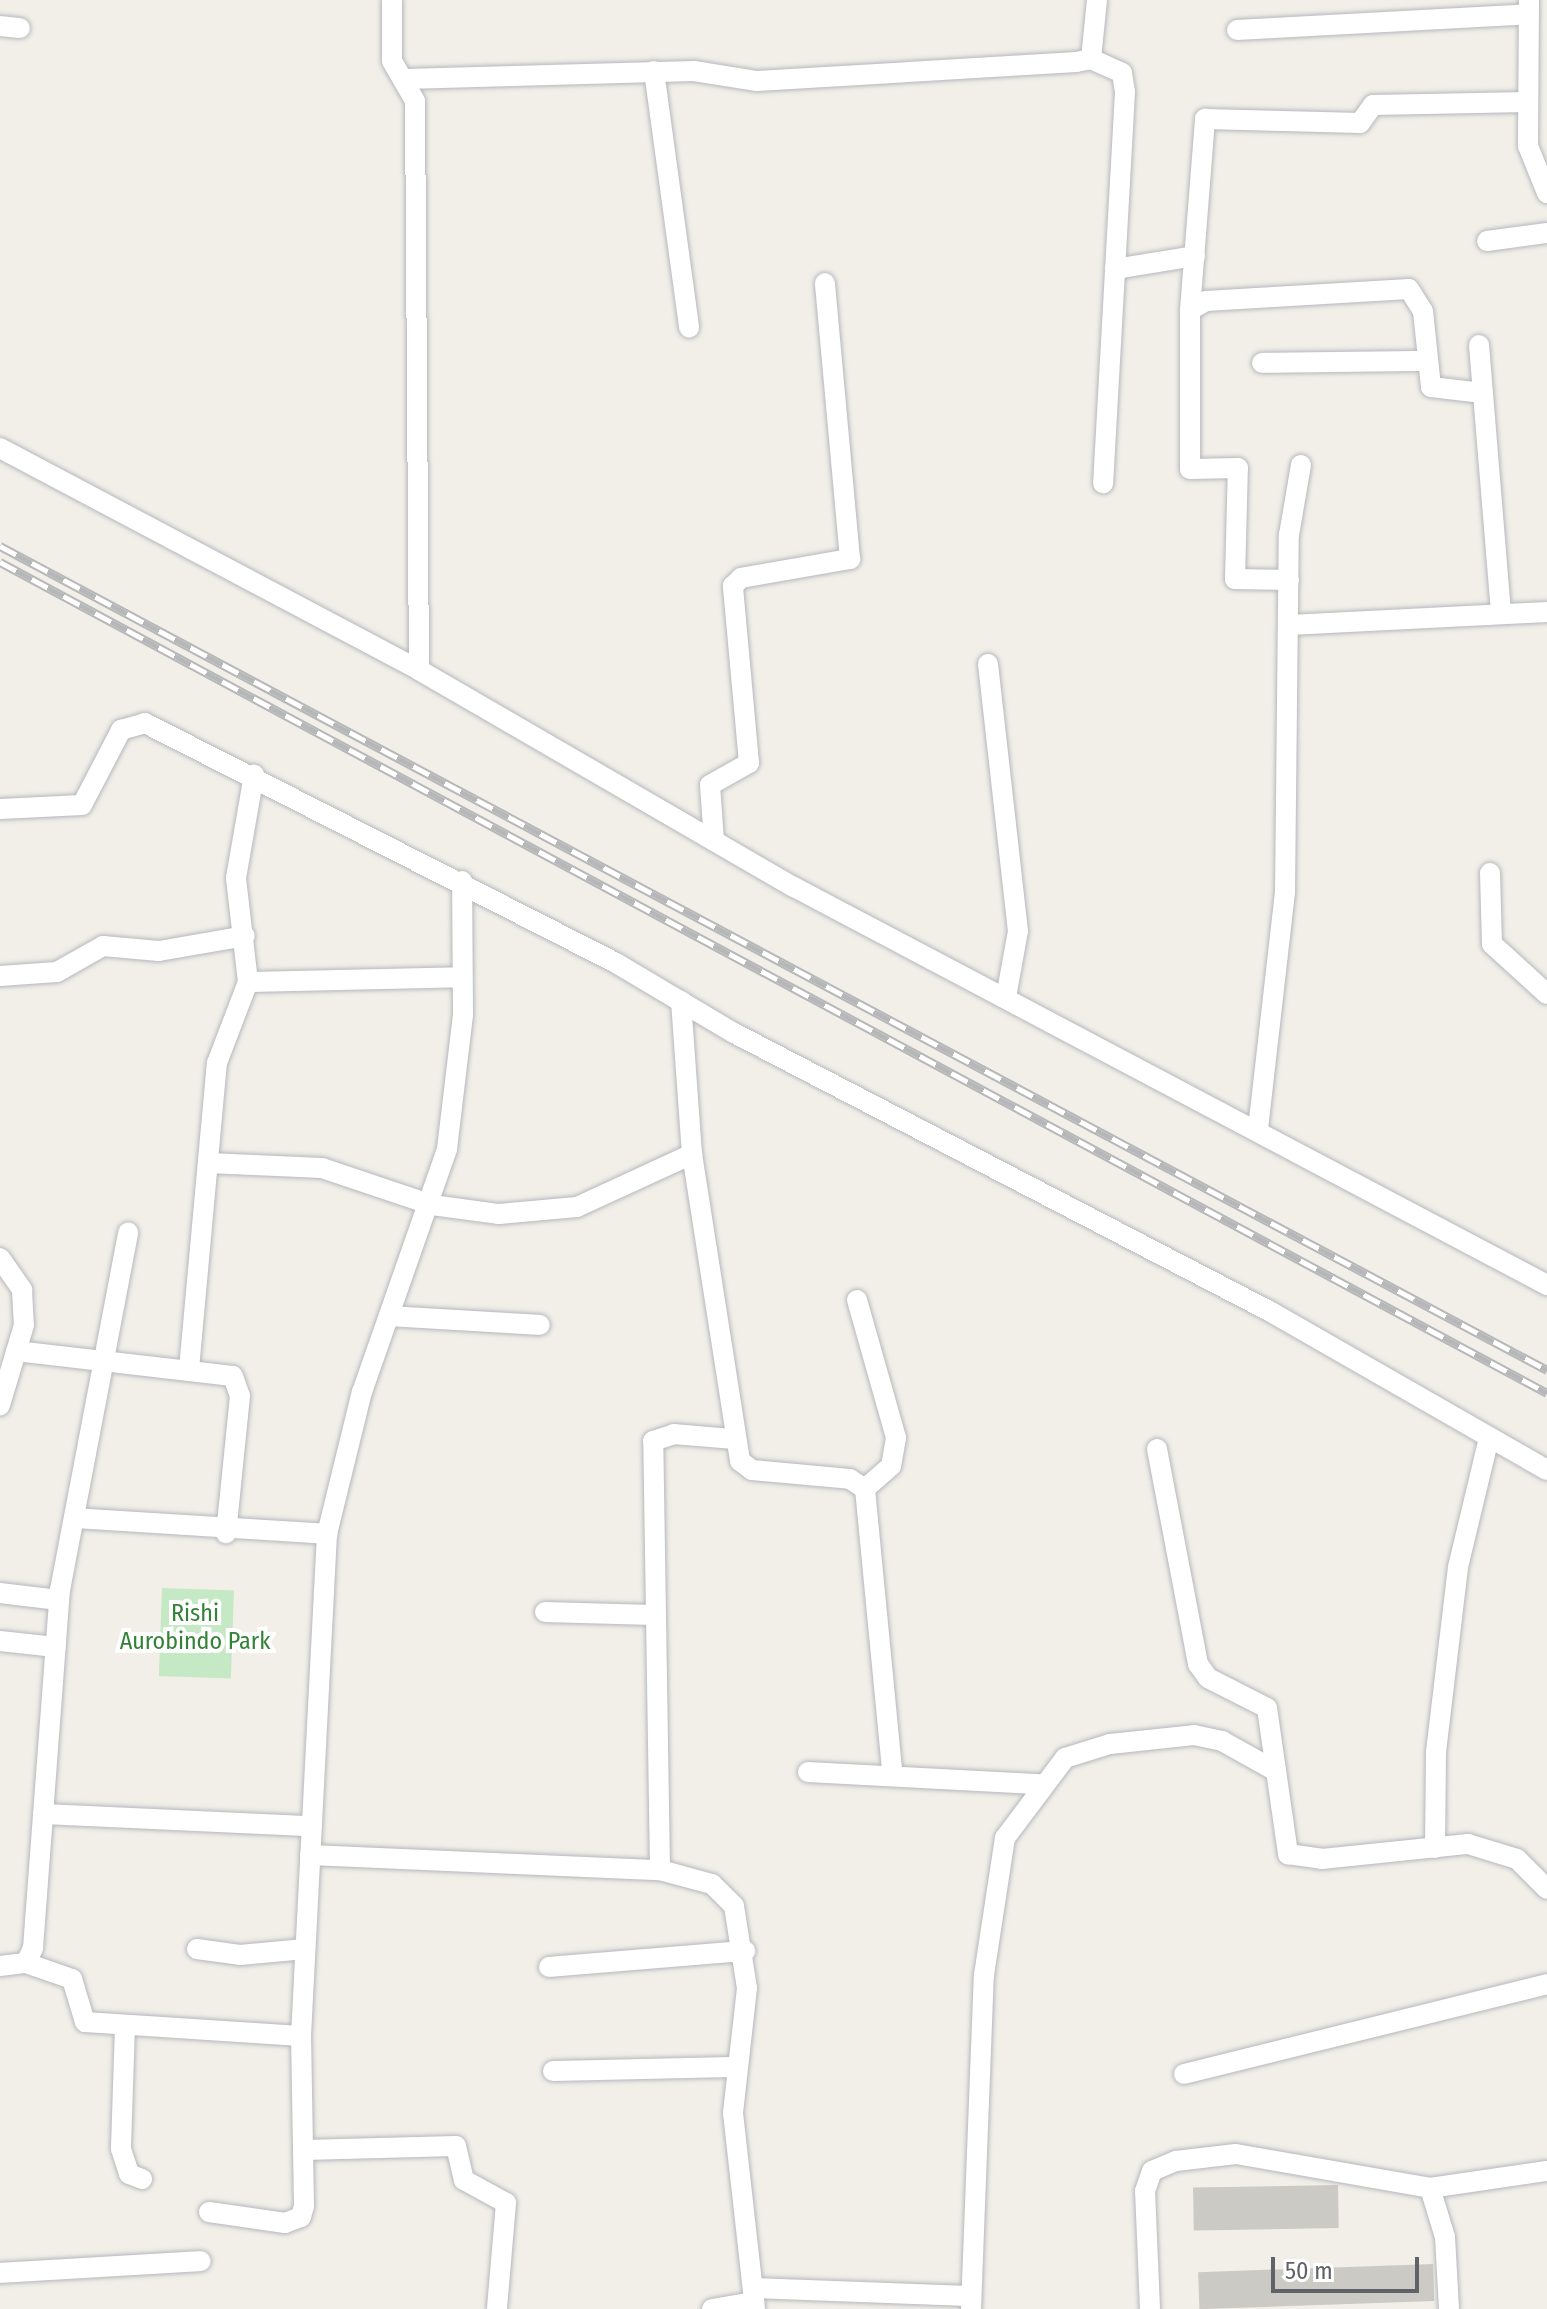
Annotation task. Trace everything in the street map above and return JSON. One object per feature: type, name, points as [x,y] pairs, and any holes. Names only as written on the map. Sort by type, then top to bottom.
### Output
[{"type":"street","points":[[392,0],[390,50],[415,101],[420,261],[419,670]]},
{"type":"street","points":[[1091,59],[1097,0]]},
{"type":"street","points":[[1237,30],[1529,7],[1528,146],[1547,193]]},
{"type":"street","points":[[405,79],[654,71],[757,81],[1091,59],[1122,73],[1125,92],[1103,483]]},
{"type":"street","points":[[654,71],[689,328]]},
{"type":"street","points":[[1289,580],[1235,579],[1238,468],[1190,469],[1190,310],[1205,119],[1360,123],[1373,105],[1528,102]]},
{"type":"street","points":[[1487,241],[1547,233]]},
{"type":"street","points":[[1115,269],[1195,256]]},
{"type":"street","points":[[714,841],[710,785],[749,763],[733,586],[741,578],[850,559],[825,283]]},
{"type":"street","points":[[1190,310],[1206,301],[1409,289],[1423,311],[1428,361],[1438,393],[1483,393]]},
{"type":"street","points":[[1479,345],[1501,612]]},
{"type":"street","points":[[1262,363],[1428,361]]},
{"type":"street","points":[[0,448],[419,670],[714,841],[1546,1279]]},
{"type":"street","points":[[1258,1129],[1285,893],[1289,580],[1301,465]]},
{"type":"street","points":[[1289,625],[1547,612]]},
{"type":"street","points":[[988,664],[1018,931],[1006,997]]},
{"type":"street","points":[[0,809],[82,805],[130,723],[254,775],[462,881],[681,1001],[1271,1312],[1547,1470]]},
{"type":"street","points":[[189,1369],[221,1039],[248,982],[237,860],[254,775]]},
{"type":"street","points":[[1490,873],[1492,944],[1547,994]]},
{"type":"street","points":[[209,2212],[266,2223],[301,2217],[304,2150],[301,2036],[327,1534],[362,1392],[432,1205],[447,1149],[462,977],[462,881]]},
{"type":"street","points":[[0,976],[57,972],[103,946],[159,951],[245,936]]},
{"type":"street","points":[[248,982],[462,977]]},
{"type":"street","points":[[681,1001],[692,1154],[734,1439],[740,1461],[752,1470],[850,1479],[865,1489]]},
{"type":"street","points":[[208,1163],[322,1168],[432,1205],[499,1214],[577,1207],[692,1154]]},
{"type":"street","points":[[26,1963],[43,1814],[59,1600],[128,1232]]},
{"type":"street","points":[[0,1258],[22,1290],[16,1351],[0,1405]]},
{"type":"street","points":[[857,1300],[896,1438],[891,1466],[865,1489]]},
{"type":"street","points":[[390,1316],[540,1325]]},
{"type":"street","points":[[16,1351],[224,1373],[238,1384],[226,1533]]},
{"type":"street","points":[[660,1870],[653,1615],[653,1441],[674,1434],[734,1439]]},
{"type":"street","points":[[1435,1848],[1436,1752],[1458,1567],[1489,1438]]},
{"type":"street","points":[[1157,1449],[1198,1664],[1208,1678],[1267,1708],[1283,1841],[1298,1860],[1435,1848],[1491,1848],[1517,1859],[1547,1889]]},
{"type":"street","points":[[865,1489],[892,1771]]},
{"type":"street","points":[[74,1518],[226,1533],[327,1534]]},
{"type":"street","points":[[0,1593],[59,1600]]},
{"type":"street","points":[[545,1612],[653,1615]]},
{"type":"street","points":[[0,1641],[56,1647]]},
{"type":"street","points":[[712,2309],[754,2299],[970,2302],[992,1897],[1005,1838],[1040,1784],[1065,1758],[1110,1744],[1194,1735],[1276,1771]]},
{"type":"street","points":[[808,1772],[892,1771],[1040,1784]]},
{"type":"street","points":[[43,1814],[312,1826]]},
{"type":"street","points":[[310,1855],[542,1871],[660,1870],[712,1884],[734,1906],[745,1951],[744,2017],[733,2067],[754,2299]]},
{"type":"street","points":[[197,1949],[240,1955],[305,1949]]},
{"type":"street","points":[[549,1967],[745,1951]]},
{"type":"street","points":[[0,1966],[26,1963],[72,1979],[85,2022],[301,2036]]},
{"type":"street","points":[[1184,2074],[1547,1984]]},
{"type":"street","points":[[125,2026],[121,2149],[129,2174],[142,2179]]},
{"type":"street","points":[[553,2071],[733,2067]]},
{"type":"street","points":[[304,2150],[456,2146],[464,2180],[506,2203],[497,2309]]},
{"type":"street","points":[[1150,2309],[1145,2191],[1152,2171],[1236,2154],[1430,2188],[1547,2171]]},
{"type":"street","points":[[1430,2188],[1445,2237],[1449,2309]]},
{"type":"street","points":[[0,2273],[201,2261]]},
{"type":"green space","name":"Rishi Aurobindo Park","points":[[162,1588],[234,1591],[231,1678],[159,1676]]},
{"type":"building","points":[[1338,2185],[1339,2228],[1194,2231],[1193,2188]]},
{"type":"building","points":[[1433,2264],[1434,2301],[1199,2309],[1198,2272]]},
{"type":"railway","points":[[0,546],[1547,1370]]},
{"type":"railway","points":[[0,562],[1547,1393]]}]
